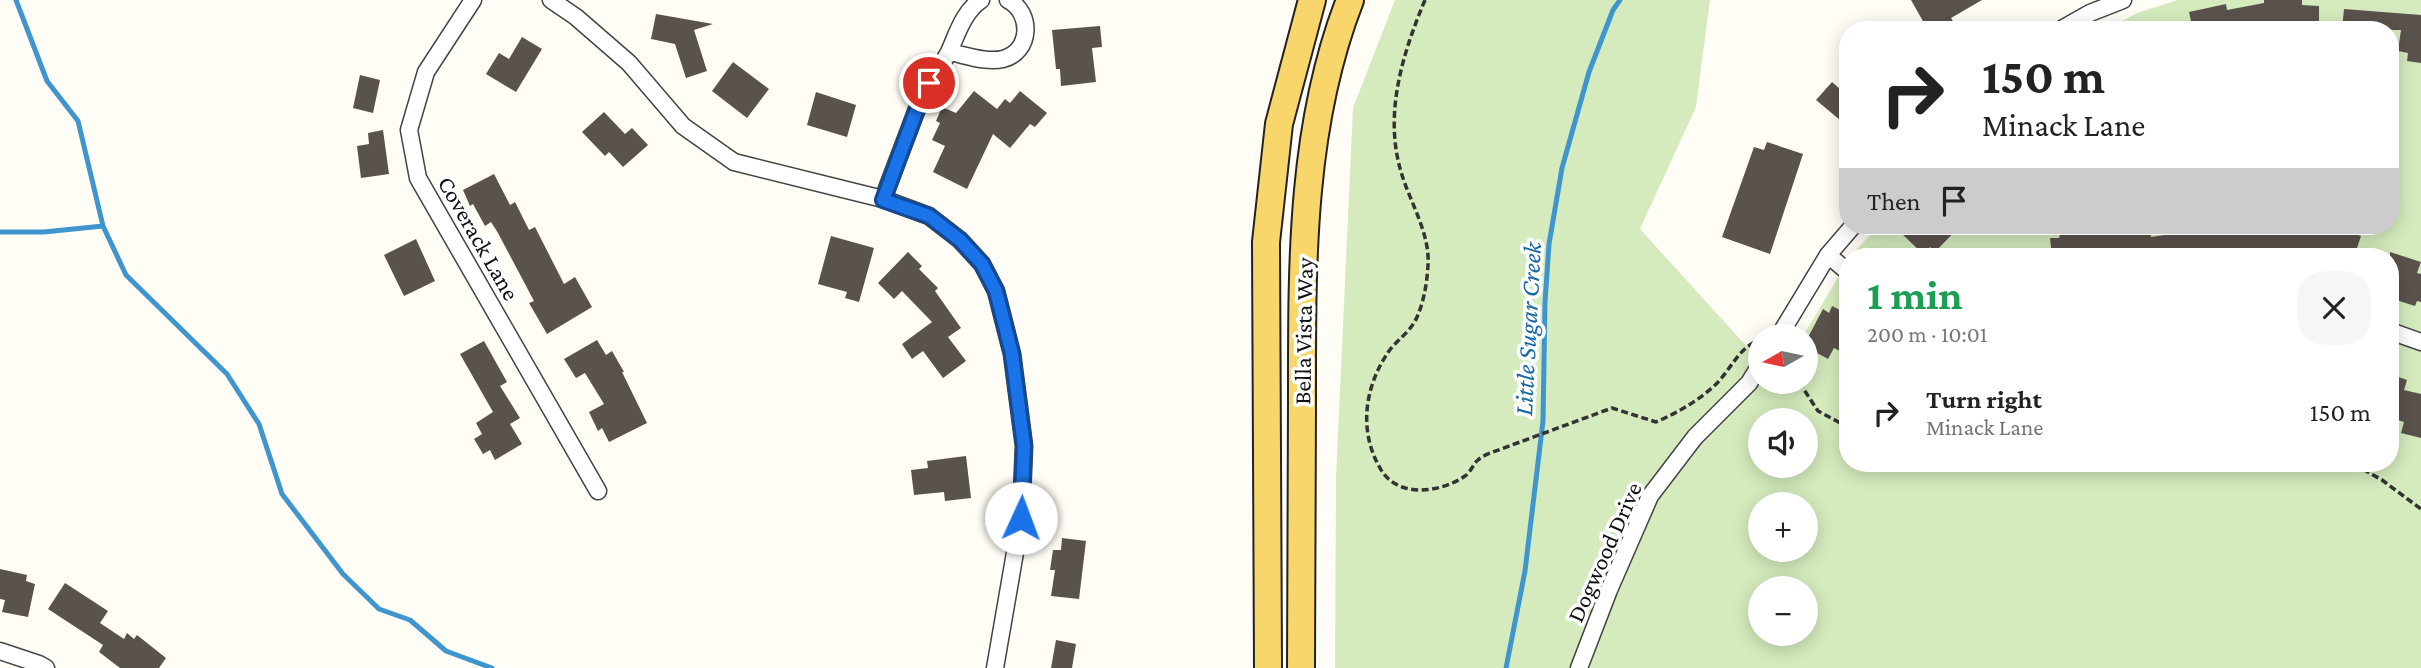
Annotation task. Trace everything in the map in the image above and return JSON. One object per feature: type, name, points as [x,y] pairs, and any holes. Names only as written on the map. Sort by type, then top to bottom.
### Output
[{"type":"main road","name":"Bella Vista Way","points":[[1268,668],[1266,242],[1279,124],[1312,0]]},
{"type":"main road","name":"Bella Vista Way","points":[[1301,668],[1302,296],[1305,207],[1319,109],[1350,0]]},
{"type":"street","name":"Coverack Lane","points":[[473,0],[426,72],[409,130],[418,178],[598,491]]},
{"type":"street","points":[[551,0],[576,17],[629,63],[683,126],[734,162],[883,200],[929,216],[960,240],[982,264],[996,291],[1012,354],[1024,446],[1021,518],[995,668]]},
{"type":"street","points":[[883,200],[920,101],[967,13],[981,0]]},
{"type":"street","points":[[948,52],[992,60],[1011,56],[1019,49],[1027,30],[1026,19],[1021,10],[1008,0]]},
{"type":"street","points":[[2076,21],[2123,0]]},
{"type":"street","points":[[1786,324],[1828,255],[1845,235]]},
{"type":"street","points":[[1828,255],[1839,264]]},
{"type":"street","points":[[2399,334],[2421,342]]},
{"type":"street","name":"Dogwood Drive","points":[[1579,668],[1650,496],[1695,437],[1748,384]]},
{"type":"street","points":[[0,651],[46,668]]},
{"type":"path","points":[[1424,0],[1405,48],[1395,106],[1394,145],[1401,173],[1427,241],[1428,264],[1416,320],[1387,352],[1366,403],[1367,432],[1372,453],[1383,474],[1402,488],[1423,491],[1445,486],[1467,475],[1478,460],[1493,452],[1600,415],[1612,408],[1656,422],[1679,412],[1715,386],[1734,359],[1748,347]]},
{"type":"path","points":[[1807,394],[1818,411],[1839,422]]},
{"type":"path","points":[[2368,472],[2421,509]]},
{"type":"green space","points":[[1395,0],[1710,0],[1696,107],[1640,229],[1748,348],[1748,394],[1818,394],[1818,324],[1810,324],[1839,276],[1839,472],[2399,472],[2399,248],[1858,248],[1870,235],[2399,235],[2399,21],[2122,21],[2178,0],[2421,0],[2421,668],[1335,668],[1336,477],[1353,108]]},
{"type":"building","points":[[1911,0],[1982,0],[1951,18],[1953,21],[1923,21]]},
{"type":"building","points":[[2264,0],[2302,0],[2302,5],[2319,6],[2319,21],[2191,21],[2189,12],[2226,4],[2227,10],[2264,3]]},
{"type":"building","points":[[2344,9],[2421,15],[2421,63],[2407,61],[2408,53],[2399,51],[2399,21],[2343,21]]},
{"type":"building","points":[[656,14],[713,24],[694,30],[707,71],[686,78],[675,44],[651,39]]},
{"type":"building","points":[[1100,26],[1102,47],[1092,48],[1096,82],[1061,86],[1060,69],[1056,69],[1052,30]]},
{"type":"building","points":[[522,37],[542,49],[516,92],[486,74],[499,53],[509,59]]},
{"type":"building","points":[[733,62],[769,89],[747,118],[712,91]]},
{"type":"building","points":[[360,75],[380,80],[373,113],[353,108]]},
{"type":"building","points":[[1832,82],[1839,88],[1839,119],[1816,100]]},
{"type":"building","points":[[974,91],[997,109],[1005,99],[1010,103],[1020,91],[1047,113],[1035,127],[1030,124],[1010,148],[993,134],[967,189],[933,172],[945,146],[932,140],[940,123],[936,121],[942,107],[956,113]]},
{"type":"building","points":[[816,92],[856,105],[847,137],[807,125]]},
{"type":"building","points":[[604,112],[625,134],[632,128],[648,145],[623,167],[609,152],[605,156],[582,132]]},
{"type":"building","points":[[383,130],[389,174],[361,178],[357,146],[369,144],[368,133]]},
{"type":"building","points":[[1767,142],[1803,154],[1770,254],[1722,237],[1754,147],[1764,150]]},
{"type":"building","points":[[494,174],[510,205],[515,202],[529,230],[535,227],[564,284],[575,277],[592,307],[547,334],[529,303],[534,301],[498,233],[491,222],[485,226],[473,204],[470,206],[463,190]]},
{"type":"building","points":[[1903,235],[1951,235],[1939,248],[1917,248]]},
{"type":"building","points":[[2060,235],[2361,236],[2357,248],[2051,248],[2050,238],[2059,238]]},
{"type":"building","points":[[831,236],[874,248],[859,302],[845,298],[847,292],[818,284]]},
{"type":"building","points":[[416,239],[435,281],[404,296],[384,255]]},
{"type":"building","points":[[908,252],[922,266],[919,269],[938,288],[935,291],[961,328],[948,337],[966,361],[943,378],[923,351],[912,359],[902,344],[932,322],[902,291],[894,299],[878,283]]},
{"type":"building","points":[[2399,255],[2421,262],[2417,273],[2421,274],[2421,302],[2417,301],[2415,306],[2399,301]]},
{"type":"building","points":[[1832,306],[1839,310],[1839,350],[1834,348],[1828,359],[1818,354],[1818,324],[1815,324],[1823,309],[1829,313]]},
{"type":"building","points":[[597,340],[606,355],[612,351],[647,423],[609,442],[602,428],[598,431],[589,412],[604,404],[585,373],[576,378],[564,359]]},
{"type":"building","points":[[484,341],[507,382],[500,386],[520,418],[510,424],[522,444],[495,460],[490,450],[483,454],[474,439],[482,434],[476,423],[493,412],[460,354]]},
{"type":"building","points":[[2399,377],[2407,380],[2404,390],[2421,394],[2421,438],[2401,433],[2404,422],[2399,420]]},
{"type":"building","points":[[966,456],[971,498],[945,501],[944,492],[914,495],[911,470],[928,468],[927,461]]},
{"type":"building","points":[[1062,538],[1086,541],[1079,599],[1051,596],[1055,570],[1050,570],[1053,550],[1061,550]]},
{"type":"building","points":[[0,569],[27,575],[26,581],[35,584],[28,617],[2,612],[5,600],[0,599]]},
{"type":"building","points":[[65,583],[108,611],[100,623],[124,639],[127,633],[134,639],[137,635],[166,658],[159,668],[120,668],[99,652],[103,645],[48,609]]},
{"type":"building","points":[[1056,640],[1076,644],[1072,668],[1051,668]]},
{"type":"waterway","points":[[16,0],[47,81],[78,121],[103,226],[126,275],[227,374],[259,424],[282,494],[343,574],[379,609],[410,620],[446,651],[492,668]]},
{"type":"waterway","name":"Little Sugar Creek","points":[[1506,668],[1525,571],[1543,421],[1549,244],[1562,168],[1589,72],[1613,10],[1620,0]]},
{"type":"waterway","points":[[0,232],[44,232],[103,226]]},
{"type":"route","points":[[929,83],[883,200],[929,216],[960,240],[982,264],[996,291],[1012,354],[1024,446],[1021,518]]}]
